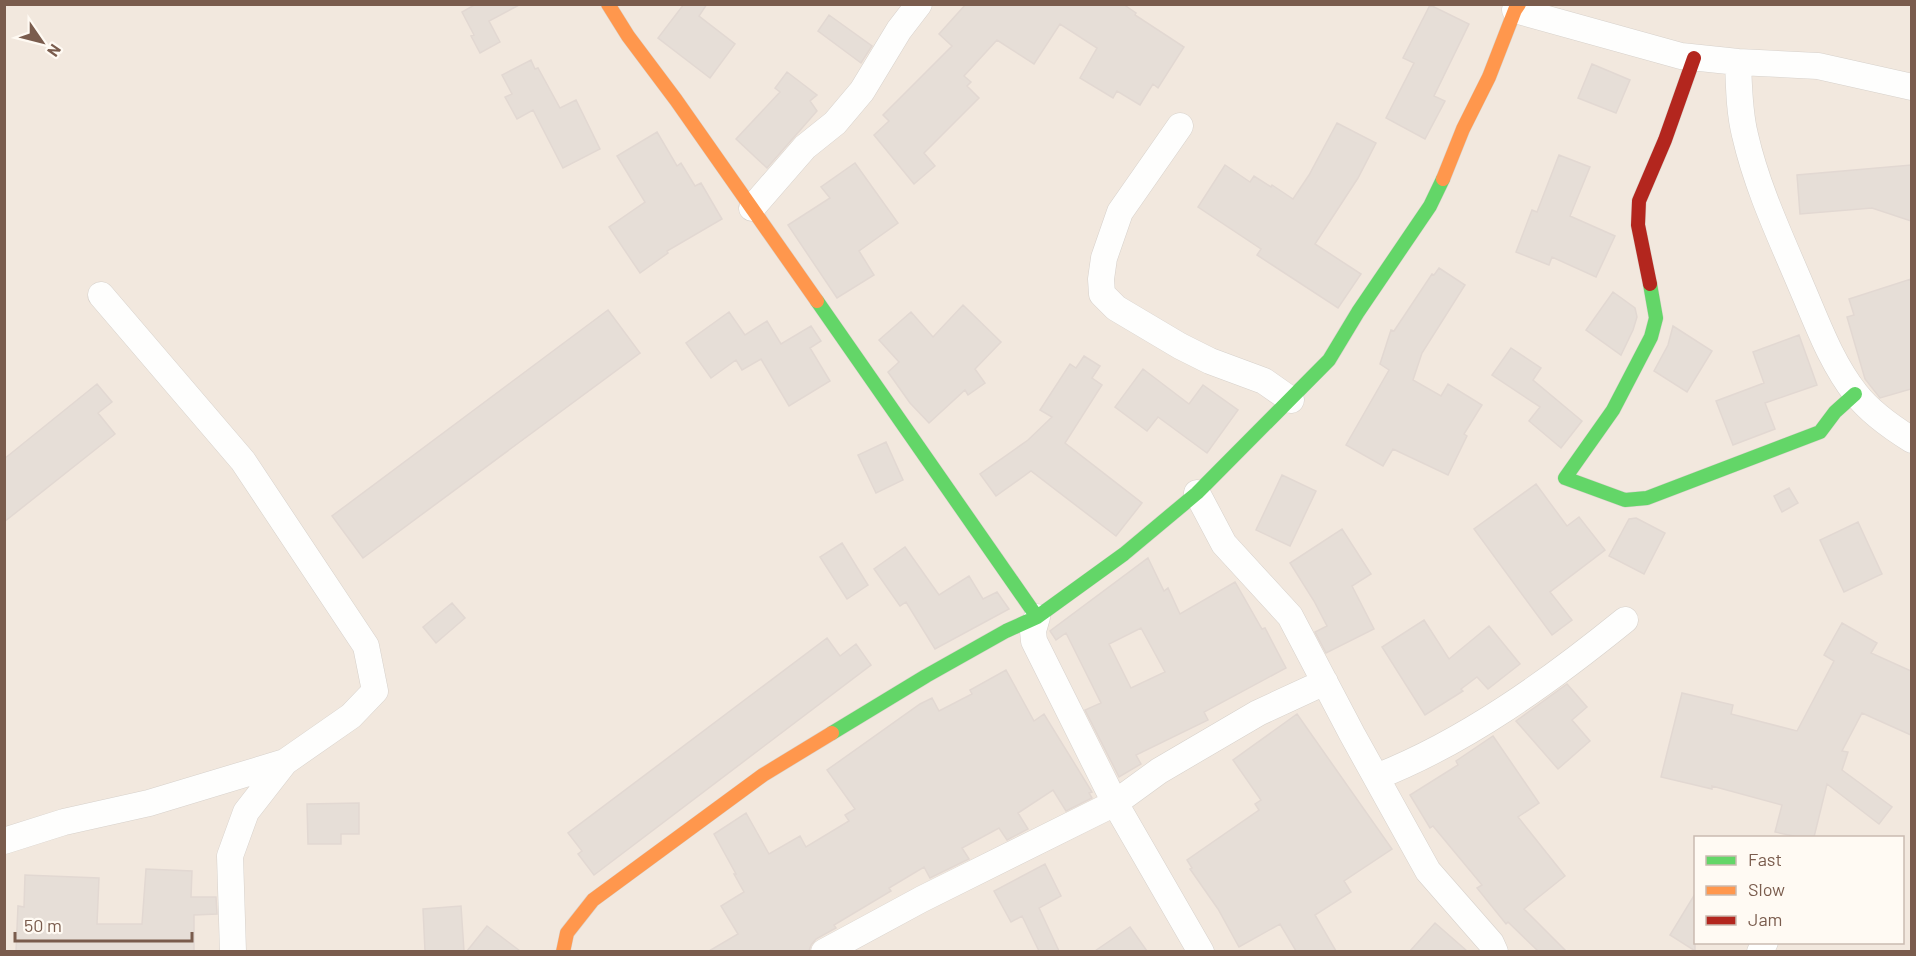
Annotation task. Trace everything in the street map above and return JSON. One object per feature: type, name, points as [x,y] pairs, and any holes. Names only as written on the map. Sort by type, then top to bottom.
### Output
[{"type":"street","points":[[608,4],[628,36],[752,208],[1036,629],[1115,803],[1201,951]]},
{"type":"street","points":[[752,208],[805,147],[835,123],[862,92],[899,30],[919,4]]},
{"type":"street","points":[[563,951],[567,933],[593,900],[763,775],[926,676],[1006,631],[1036,629],[1197,493],[1291,400],[1329,360],[1358,312],[1430,206],[1447,171],[1463,129],[1489,77],[1517,7],[1681,56],[1738,62],[1818,66],[1911,87]]},
{"type":"street","points":[[1694,58],[1665,140],[1639,201],[1638,225],[1656,318],[1651,338],[1613,410],[1565,478],[1625,500],[1647,498],[1820,432],[1835,412],[1855,394]]},
{"type":"street","points":[[1738,62],[1739,98],[1744,134],[1757,177],[1831,356],[1855,394],[1869,409],[1893,429],[1911,440]]},
{"type":"street","points":[[1180,126],[1120,212],[1104,258],[1101,279],[1102,294],[1116,308],[1180,346],[1210,361],[1264,381],[1291,400]]},
{"type":"street","points":[[101,296],[243,461],[366,646],[375,691],[351,716],[285,762],[246,812],[230,856],[233,951]]},
{"type":"street","points":[[1197,493],[1224,544],[1290,616],[1428,871],[1491,943],[1495,951]]},
{"type":"street","points":[[1376,777],[1451,742],[1572,663],[1625,620]]},
{"type":"street","points":[[824,951],[922,899],[1115,803],[1160,771],[1258,713],[1325,681]]},
{"type":"street","points":[[4,841],[64,822],[149,803],[285,762]]},
{"type":"shaded area","points":[[5,5],[1911,5],[1911,951],[5,952]]},
{"type":"building","points":[[476,4],[521,4],[489,21],[500,42],[480,53],[462,12]]},
{"type":"building","points":[[684,4],[707,4],[699,16],[735,44],[710,78],[658,38]]},
{"type":"building","points":[[966,4],[1123,4],[1136,13],[1135,15],[1184,47],[1158,88],[1153,84],[1140,105],[1117,91],[1113,98],[1080,78],[1097,48],[1060,24],[1034,64],[997,40],[964,76],[971,82],[967,86],[979,98],[924,153],[935,166],[914,184],[874,135],[889,121],[883,115],[952,46],[939,34]]},
{"type":"building","points":[[1430,5],[1469,24],[1434,96],[1445,101],[1425,139],[1386,118],[1414,63],[1403,58]]},
{"type":"building","points":[[829,15],[872,46],[861,63],[818,31]]},
{"type":"building","points":[[531,60],[535,69],[538,68],[560,108],[576,100],[600,149],[563,168],[533,110],[517,119],[505,97],[512,94],[502,75]]},
{"type":"building","points":[[1592,64],[1630,80],[1616,113],[1578,98]]},
{"type":"building","points":[[787,72],[817,95],[810,101],[817,111],[767,168],[736,139],[780,92],[775,88]]},
{"type":"building","points":[[1337,123],[1376,143],[1358,178],[1315,244],[1361,274],[1338,308],[1257,255],[1261,249],[1198,207],[1225,165],[1250,182],[1254,176],[1293,199],[1309,175]]},
{"type":"building","points":[[657,132],[677,166],[681,163],[695,186],[701,183],[722,219],[667,251],[668,253],[640,273],[609,227],[645,202],[617,156]]},
{"type":"building","points":[[1559,155],[1590,167],[1570,216],[1615,236],[1596,277],[1552,257],[1549,265],[1516,252],[1532,210],[1537,212]]},
{"type":"building","points":[[855,163],[898,223],[859,251],[874,275],[837,298],[788,225],[830,198],[821,187]]},
{"type":"building","points":[[1911,165],[1911,221],[1872,208],[1800,214],[1797,175]]},
{"type":"building","points":[[1439,268],[1465,285],[1422,353],[1413,380],[1441,396],[1448,384],[1482,405],[1464,434],[1467,436],[1448,475],[1393,449],[1383,466],[1346,445],[1389,370],[1380,364],[1391,330],[1394,331],[1432,274],[1434,275]]},
{"type":"building","points":[[1911,279],[1911,389],[1880,398],[1865,379],[1847,317],[1854,315],[1849,299]]},
{"type":"building","points":[[1613,292],[1635,308],[1637,317],[1621,355],[1586,330]]},
{"type":"building","points":[[963,305],[1001,342],[975,369],[985,383],[968,395],[965,390],[929,423],[910,403],[888,372],[899,362],[879,340],[911,312],[933,337]]},
{"type":"building","points":[[608,310],[640,353],[363,558],[332,516]]},
{"type":"building","points":[[729,312],[745,335],[767,321],[781,344],[811,326],[821,341],[810,348],[830,381],[789,406],[761,359],[742,370],[736,360],[711,378],[686,343]]},
{"type":"building","points":[[1673,326],[1712,351],[1687,392],[1654,371],[1668,345]]},
{"type":"building","points":[[1799,335],[1817,385],[1765,403],[1775,429],[1733,445],[1716,401],[1764,383],[1753,352]]},
{"type":"building","points":[[1511,348],[1541,368],[1533,380],[1582,421],[1561,448],[1529,421],[1540,407],[1492,375]]},
{"type":"building","points":[[1084,356],[1100,366],[1092,378],[1102,385],[1065,443],[1142,503],[1116,536],[1031,471],[996,496],[980,474],[1028,440],[1052,417],[1040,410],[1070,364],[1076,368]]},
{"type":"building","points":[[1143,369],[1189,404],[1203,385],[1238,410],[1207,453],[1158,417],[1147,431],[1115,407]]},
{"type":"building","points":[[97,384],[112,402],[98,413],[115,434],[4,522],[4,459]]},
{"type":"building","points":[[886,442],[903,480],[876,493],[858,455]]},
{"type":"building","points":[[1282,475],[1316,491],[1290,546],[1256,530]]},
{"type":"building","points":[[1536,484],[1567,526],[1579,517],[1605,550],[1550,592],[1572,620],[1552,635],[1474,529]]},
{"type":"building","points":[[1789,488],[1798,503],[1782,512],[1774,496]]},
{"type":"building","points":[[1636,518],[1665,533],[1644,574],[1609,556],[1629,519]]},
{"type":"building","points":[[1858,522],[1882,574],[1844,592],[1820,540]]},
{"type":"building","points":[[1342,529],[1371,574],[1352,586],[1374,629],[1326,653],[1315,632],[1327,626],[1290,563]]},
{"type":"building","points":[[842,543],[868,585],[847,599],[820,557]]},
{"type":"building","points":[[905,547],[939,595],[969,576],[983,599],[997,592],[1009,609],[935,649],[906,602],[900,606],[874,569]]},
{"type":"building","points":[[1148,558],[1164,591],[1168,588],[1180,614],[1235,582],[1262,629],[1265,628],[1286,668],[1204,712],[1208,720],[1136,755],[1141,764],[1119,777],[1085,710],[1101,703],[1066,633],[1056,640],[1050,631]],"holes":[[[1141,628],[1165,672],[1131,688],[1109,644]]]},
{"type":"building","points":[[452,603],[465,618],[436,643],[423,627]]},
{"type":"building","points":[[1424,620],[1449,659],[1489,626],[1520,664],[1488,689],[1477,677],[1461,689],[1463,691],[1425,715],[1382,647]]},
{"type":"building","points":[[1842,623],[1877,643],[1871,653],[1911,671],[1911,735],[1862,713],[1842,751],[1848,752],[1842,770],[1892,807],[1879,824],[1827,784],[1814,836],[1793,836],[1775,832],[1782,805],[1712,786],[1712,789],[1661,777],[1682,693],[1733,705],[1731,714],[1797,731],[1834,661],[1824,655]]},
{"type":"building","points":[[827,638],[840,656],[856,644],[871,665],[594,875],[578,854],[582,851],[568,833]]},
{"type":"building","points":[[1006,670],[1034,721],[1044,714],[1092,792],[1089,793],[1092,798],[1066,811],[1053,790],[1018,813],[1028,829],[1007,840],[999,828],[962,848],[969,859],[930,878],[924,867],[889,888],[891,891],[834,925],[836,928],[816,939],[809,951],[709,951],[738,934],[721,906],[744,892],[714,834],[746,813],[769,854],[800,836],[806,847],[849,821],[845,815],[855,809],[827,770],[920,704],[932,698],[939,711],[972,694],[970,690]]},
{"type":"building","points":[[1567,684],[1587,707],[1572,720],[1590,741],[1558,769],[1516,721]]},
{"type":"building","points":[[1297,714],[1392,849],[1344,881],[1351,892],[1315,915],[1336,951],[1296,951],[1280,924],[1239,947],[1218,909],[1190,869],[1192,868],[1187,860],[1259,810],[1255,804],[1261,800],[1233,760]]},
{"type":"building","points":[[1493,736],[1539,803],[1518,817],[1565,876],[1524,909],[1566,951],[1538,951],[1508,922],[1506,924],[1477,888],[1482,885],[1433,826],[1430,828],[1410,795],[1458,765],[1456,761]]},
{"type":"building","points":[[359,803],[359,834],[341,834],[341,844],[308,844],[307,804]]},
{"type":"building","points":[[1045,864],[1061,896],[1039,908],[1059,951],[1039,951],[1022,916],[1011,922],[994,891]]},
{"type":"building","points":[[146,869],[192,871],[191,897],[216,897],[217,914],[194,915],[194,951],[16,951],[18,906],[24,907],[25,875],[99,878],[97,924],[142,924]]},
{"type":"building","points":[[1694,896],[1695,951],[1670,935]]},
{"type":"building","points":[[461,906],[464,951],[425,951],[423,909]]},
{"type":"building","points":[[1435,923],[1467,951],[1410,951]]},
{"type":"building","points":[[487,926],[520,951],[467,951]]},
{"type":"building","points":[[1130,927],[1147,951],[1095,951]]},
{"type":"traffic: fast","points":[[832,733],[926,676],[1006,631],[1037,617],[1124,554],[1197,493],[1329,360],[1358,312],[1430,206],[1443,179]]},
{"type":"traffic: fast","points":[[1650,284],[1656,318],[1651,337],[1613,410],[1565,478],[1625,500],[1647,498],[1820,432],[1835,412],[1855,394]]},
{"type":"traffic: fast","points":[[817,301],[1037,617]]},
{"type":"traffic: slow","points":[[608,4],[628,36],[676,100],[817,301]]},
{"type":"traffic: slow","points":[[1443,179],[1519,4]]},
{"type":"traffic: slow","points":[[563,952],[567,933],[593,900],[763,775],[832,733]]},
{"type":"traffic: jam","points":[[1650,284],[1638,225],[1639,201],[1665,140],[1694,58]]}]
